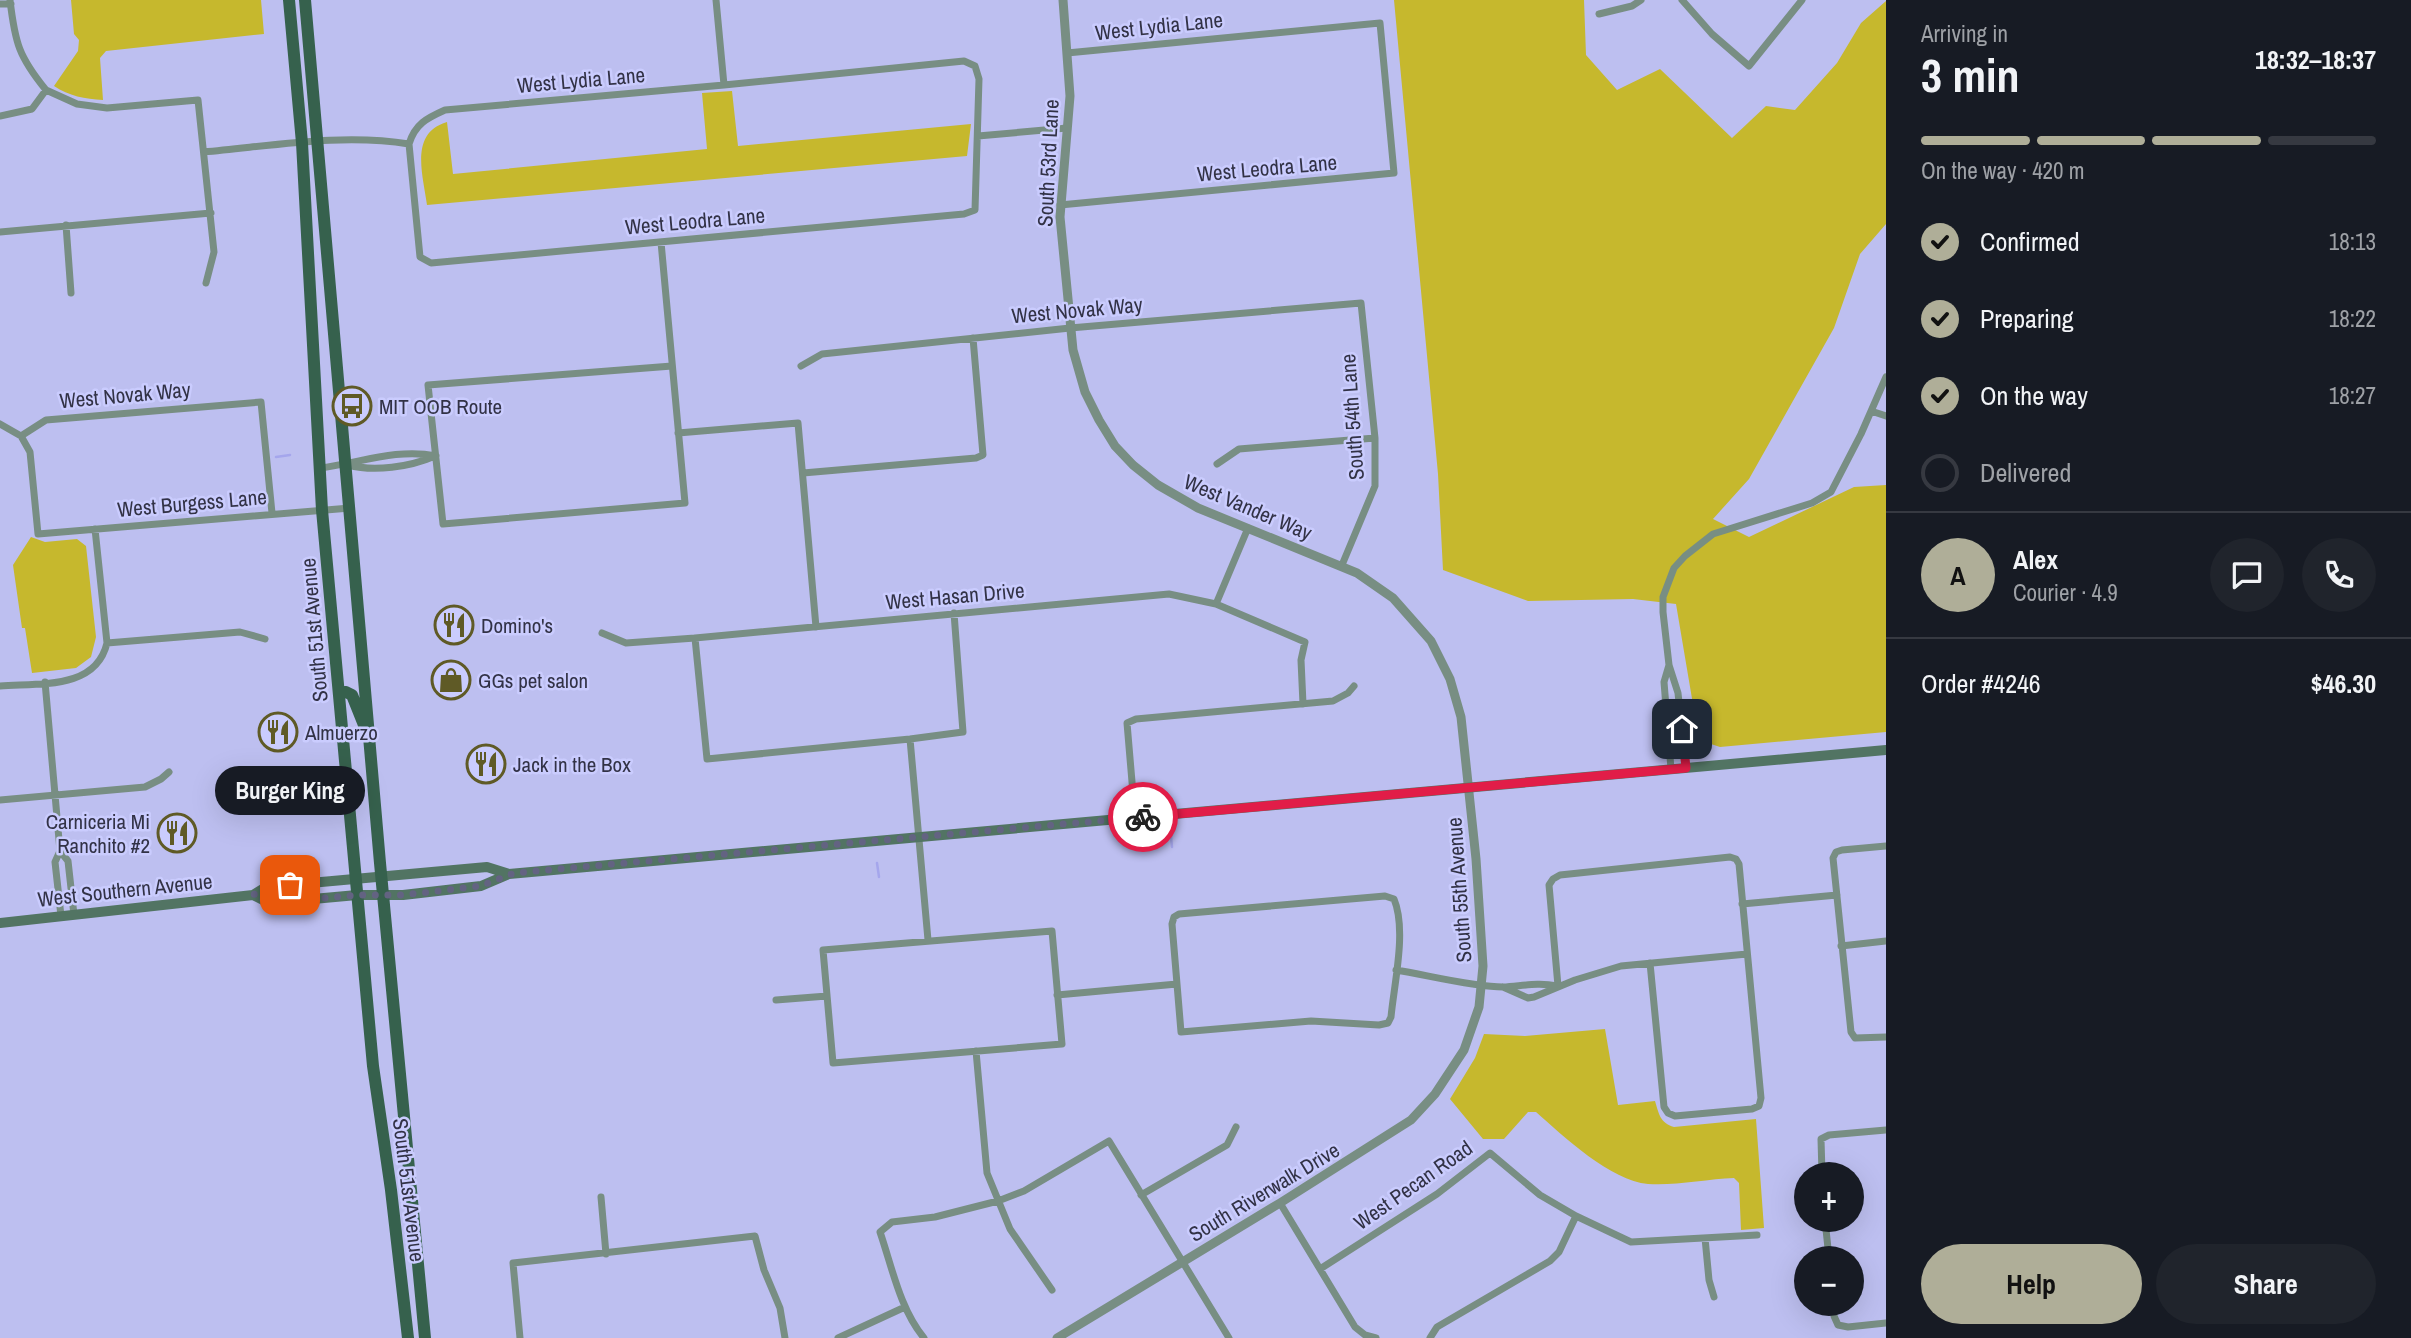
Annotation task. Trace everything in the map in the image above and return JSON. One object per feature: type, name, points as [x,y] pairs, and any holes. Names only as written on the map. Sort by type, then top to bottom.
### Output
[{"type":"main road","name":"South 51st Avenue","points":[[289,0],[302,143],[322,509],[373,1066],[408,1338]]},
{"type":"main road","name":"South 51st Avenue","points":[[305,0],[383,895],[425,1338]]},
{"type":"main road","points":[[339,694],[346,692],[352,695],[370,740]]},
{"type":"main road","name":"West Southern Avenue","points":[[253,895],[270,903],[357,895],[403,895],[481,886],[509,874],[1886,750]]},
{"type":"main road","name":"West Southern Avenue","points":[[0,923],[253,895],[266,887],[487,867],[509,874]]},
{"type":"main road","points":[[391,1190],[410,1188]]},
{"type":"street","points":[[716,0],[724,85]]},
{"type":"street","name":"South 53rd Lane","points":[[1063,0],[1070,96],[1060,205],[1070,328]]},
{"type":"street","points":[[1598,15],[1632,6],[1641,0]]},
{"type":"street","points":[[1682,0],[1712,34],[1749,66],[1802,0]]},
{"type":"street","points":[[0,5],[10,2],[16,43],[26,66],[46,90],[77,104],[107,108],[198,100],[214,252],[206,283]]},
{"type":"street","name":"West Lydia Lane","points":[[1067,53],[1380,23],[1394,173]]},
{"type":"street","name":"West Lydia Lane","points":[[409,144],[413,131],[422,121],[445,110],[964,61],[975,66],[979,79],[978,136]]},
{"type":"street","points":[[0,116],[32,109],[46,90]]},
{"type":"street","points":[[978,136],[1067,128]]},
{"type":"street","name":"West Leodra Lane","points":[[409,144],[419,257],[431,263],[964,214],[975,210],[978,136]]},
{"type":"street","points":[[204,152],[379,139],[409,144]]},
{"type":"street","name":"West Leodra Lane","points":[[1060,205],[1394,173]]},
{"type":"street","points":[[0,232],[211,213]]},
{"type":"street","points":[[66,225],[71,293]]},
{"type":"street","points":[[661,242],[685,503],[443,524],[428,385],[672,366]]},
{"type":"street","name":"West Novak Way","points":[[801,366],[822,354],[1070,328],[1361,303]]},
{"type":"street","name":"South 54th Lane","points":[[1342,565],[1376,486],[1375,438],[1361,303]]},
{"type":"street","name":"West Vander Way","points":[[1070,328],[1075,362],[1085,392],[1105,431],[1124,456],[1144,475],[1181,499],[1342,565]]},
{"type":"street","points":[[803,473],[976,458],[983,455],[973,338]]},
{"type":"street","points":[[1686,768],[1676,683],[1669,665],[1664,597],[1674,568],[1691,550],[1713,534],[1812,503],[1826,496],[1836,486],[1886,377]]},
{"type":"street","name":"West Novak Way","points":[[21,436],[46,420],[261,402],[272,513]]},
{"type":"street","points":[[1871,411],[1886,416]]},
{"type":"street","points":[[678,433],[798,423],[816,627]]},
{"type":"street","points":[[0,424],[21,436]]},
{"type":"street","name":"West Burgess Lane","points":[[21,436],[30,452],[38,534],[350,508]]},
{"type":"street","points":[[1217,464],[1240,449],[1375,438]]},
{"type":"street","points":[[320,468],[346,465],[365,458],[421,453],[436,456]]},
{"type":"street","points":[[1216,604],[1248,528]]},
{"type":"street","points":[[0,687],[83,676],[101,659],[107,643],[95,529]]},
{"type":"street","name":"South 55th Avenue","points":[[1342,565],[1368,579],[1393,598],[1422,628],[1451,679],[1461,717],[1481,918],[1482,985],[1477,1017],[1464,1049]]},
{"type":"street","name":"West Hasan Drive","points":[[602,633],[626,643],[1168,594],[1216,604],[1305,642],[1301,660],[1303,704]]},
{"type":"street","points":[[695,638],[707,759],[963,732],[954,613]]},
{"type":"street","points":[[107,643],[240,632],[265,639]]},
{"type":"street","points":[[1669,665],[1664,682],[1671,769]]},
{"type":"street","points":[[45,682],[60,851],[55,862],[61,916]]},
{"type":"street","points":[[1135,817],[1127,723],[1136,719],[1333,701],[1348,693],[1354,686]]},
{"type":"street","points":[[1666,712],[1680,710]]},
{"type":"street","points":[[910,739],[928,940]]},
{"type":"street","points":[[0,800],[145,787],[169,772]]},
{"type":"street","points":[[1886,846],[1836,852],[1833,858],[1851,1032],[1855,1038],[1886,1037]]},
{"type":"street","points":[[60,851],[68,861],[74,915]]},
{"type":"street","points":[[1558,986],[1549,885],[1553,879],[1560,875],[1730,857],[1736,859],[1739,864],[1761,1098],[1759,1106],[1752,1109],[1675,1116],[1668,1113],[1664,1107],[1650,963]]},
{"type":"street","points":[[1742,904],[1837,895]]},
{"type":"street","points":[[1385,896],[1394,899],[1398,908],[1399,937],[1391,1017],[1388,1023],[1379,1025],[1311,1021],[1181,1032],[1177,984],[1172,924],[1174,917],[1179,914],[1385,896]]},
{"type":"street","points":[[1052,931],[1062,1044],[833,1063],[823,950],[928,940],[1052,931]]},
{"type":"street","points":[[1842,946],[1886,941]]},
{"type":"street","points":[[1503,986],[1528,998],[1621,966],[1747,954]]},
{"type":"street","points":[[1396,970],[1482,985],[1558,986]]},
{"type":"street","points":[[1057,995],[1177,984]]},
{"type":"street","points":[[1533,984],[1534,997]]},
{"type":"street","points":[[776,1000],[827,996]]},
{"type":"street","name":"South Riverwalk Drive","points":[[1057,1338],[1411,1120],[1435,1094],[1464,1049]]},
{"type":"street","points":[[976,1051],[987,1173],[1010,1229],[1052,1290]]},
{"type":"street","points":[[1141,1195],[1227,1145],[1236,1127]]},
{"type":"street","points":[[1821,1162],[1821,1139],[1829,1135],[1886,1130]]},
{"type":"street","points":[[924,1338],[914,1326],[905,1307],[880,1232],[892,1222],[935,1217],[998,1201],[1024,1191],[1109,1141],[1229,1338]]},
{"type":"street","name":"West Pecan Road","points":[[1320,1269],[1437,1194],[1490,1153],[1540,1195],[1576,1216],[1631,1242],[1757,1235]]},
{"type":"street","points":[[601,1197],[606,1254]]},
{"type":"street","points":[[1280,1203],[1355,1327],[1365,1335],[1376,1338]]},
{"type":"street","points":[[1430,1338],[1437,1326],[1550,1261],[1559,1252],[1576,1216]]},
{"type":"street","points":[[520,1338],[513,1263],[755,1236],[764,1270],[780,1308],[785,1338]]},
{"type":"street","points":[[1705,1238],[1709,1280],[1714,1297]]},
{"type":"street","points":[[838,1338],[905,1307]]},
{"type":"street","points":[[1834,1316],[1838,1325],[1848,1327],[1886,1323]]},
{"type":"shaded area","points":[[71,0],[261,0],[264,34],[106,51],[100,58],[103,100],[84,98],[54,86],[78,51],[79,40],[74,34]]},
{"type":"shaded area","points":[[1394,0],[1584,0],[1586,55],[1617,90],[1660,69],[1732,138],[1766,106],[1795,110],[1837,63],[1861,23],[1886,1],[1886,224],[1860,254],[1834,328],[1749,479],[1713,519],[1749,537],[1854,487],[1886,485],[1886,732],[1720,747],[1699,740],[1676,604],[1633,599],[1528,601],[1443,570],[1438,474]]},
{"type":"shaded area","points":[[732,91],[738,146],[971,124],[967,156],[427,205],[421,156],[423,145],[427,135],[435,127],[447,122],[453,174],[707,149],[702,93]]},
{"type":"shaded area","points":[[31,537],[45,542],[77,539],[86,546],[96,637],[91,657],[76,668],[32,673],[13,565]]},
{"type":"shaded area","points":[[1605,1029],[1618,1105],[1655,1101],[1663,1120],[1674,1127],[1756,1119],[1764,1228],[1741,1230],[1739,1183],[1734,1178],[1669,1184],[1634,1181],[1588,1156],[1536,1112],[1528,1112],[1504,1139],[1483,1139],[1450,1099],[1475,1058],[1484,1034],[1525,1036]]},
{"type":"waterway","points":[[276,457],[290,455]]},
{"type":"waterway","points":[[1171,836],[1172,847]]},
{"type":"waterway","points":[[877,863],[879,877]]},
{"type":"way so far","points":[[290,885],[266,887],[253,895],[270,903],[357,895],[403,895],[481,886],[514,873],[1143,817]]},
{"type":"place","name":"MIT OOB Route","points":[[352,406]]},
{"type":"place","name":"Domino's","points":[[454,625]]},
{"type":"place","name":"GGs pet salon","points":[[451,680]]},
{"type":"place","name":"Almuerzo","points":[[278,732]]},
{"type":"place","name":"Jack in the Box","points":[[486,764]]},
{"type":"place","name":"Carniceria Mi Ranchito #2","points":[[177,833]]},
{"type":"place","name":"Burger King","points":[[290,885]]},
{"type":"route","points":[[1143,817],[1686,768],[1682,729]]}]
